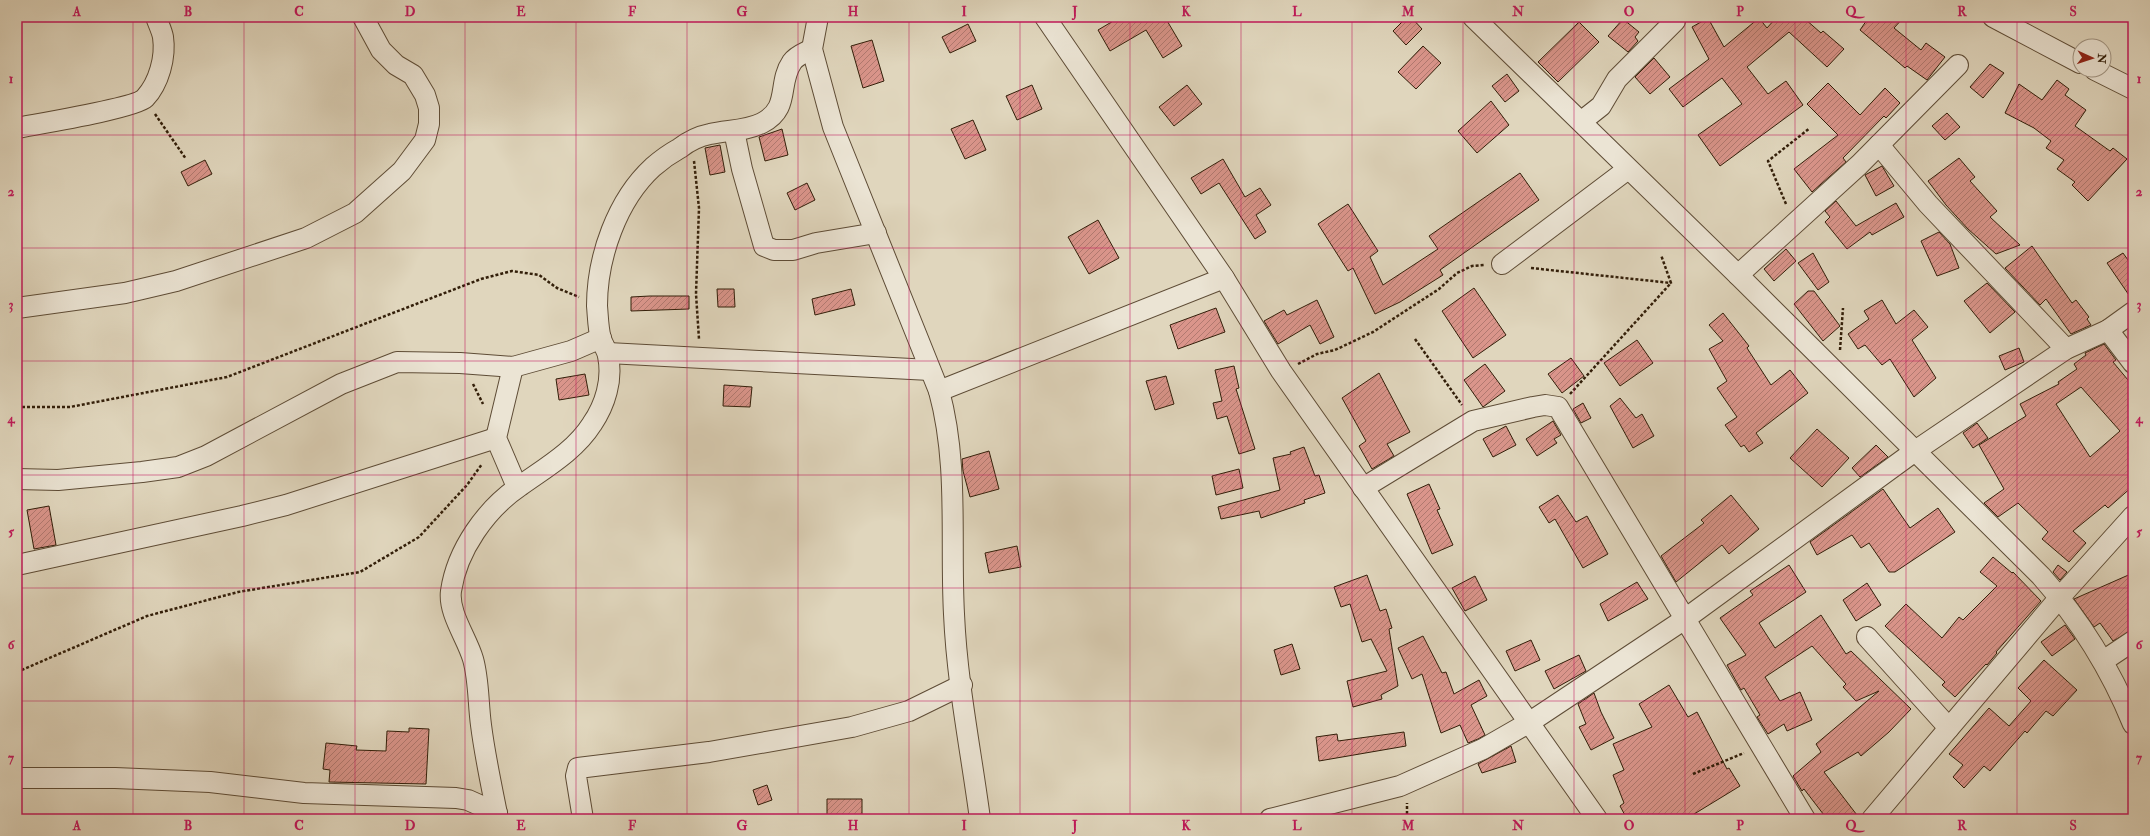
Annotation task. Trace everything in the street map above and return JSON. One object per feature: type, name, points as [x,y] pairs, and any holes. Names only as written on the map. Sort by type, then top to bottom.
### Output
[{"type":"street","points":[[17,128],[123,107],[144,99],[157,80],[162,62],[163,37],[156,17]]},
{"type":"street","points":[[17,308],[125,293],[176,280],[306,238],[355,213],[402,171],[425,140],[429,124],[429,108],[425,95],[413,75],[396,65],[381,50],[363,17]]},
{"type":"street","points":[[818,17],[812,49],[833,127],[939,391],[948,431],[951,467],[954,614],[980,819]]},
{"type":"street","points":[[1045,17],[1224,278],[1281,371],[1598,819]]},
{"type":"street","points":[[1473,17],[1582,121],[1833,371],[1949,482],[2060,597],[2103,661],[2118,688],[2133,724]]},
{"type":"street","points":[[1993,17],[2072,59]]},
{"type":"street","points":[[1582,121],[1601,106],[1617,79],[1675,20]]},
{"type":"street","points":[[497,816],[488,775],[473,659],[453,608],[451,591],[464,550],[480,523],[517,487],[552,465],[592,426],[605,399],[609,385],[598,306],[599,279],[615,222],[632,192],[653,167],[692,140],[710,134],[734,131],[762,123],[777,111],[781,105],[788,71],[792,63],[797,56],[812,49]]},
{"type":"street","points":[[1738,275],[1898,128],[1958,65]]},
{"type":"street","points":[[2111,78],[2133,89]]},
{"type":"street","points":[[734,131],[742,169],[764,246],[774,250],[793,250],[816,243],[876,233]]},
{"type":"street","points":[[1879,145],[1928,204],[2066,349]]},
{"type":"street","points":[[1502,264],[1628,168]]},
{"type":"street","points":[[939,391],[1224,278]]},
{"type":"street","points":[[1270,819],[1400,786],[1483,749],[1530,722],[1685,619],[1915,451],[2066,349],[2108,330],[2133,312]]},
{"type":"street","points":[[2108,330],[2133,363]]},
{"type":"street","points":[[17,479],[58,480],[178,467],[206,456],[341,384],[397,362],[460,363],[513,367],[571,351],[604,346],[698,357],[930,370]]},
{"type":"street","points":[[513,367],[494,439],[517,487]]},
{"type":"street","points":[[1363,488],[1473,421],[1545,405],[1558,407],[1805,819]]},
{"type":"street","points":[[17,565],[286,505],[494,439]]},
{"type":"street","points":[[1872,819],[2060,597],[2133,516]]},
{"type":"street","points":[[1867,637],[1949,728]]},
{"type":"street","points":[[2103,661],[2133,641]]},
{"type":"street","points":[[583,819],[576,776],[578,768],[709,752],[852,727],[909,711],[962,685]]},
{"type":"street","points":[[17,778],[115,778],[210,782],[304,793],[456,798],[468,800],[497,816]]},
{"type":"path","points":[[144,99],[186,159]]},
{"type":"path","points":[[1794,223],[1768,161],[1810,128]]},
{"type":"path","points":[[692,140],[699,208],[696,294],[700,335],[698,357]]},
{"type":"path","points":[[1661,255],[1671,283]]},
{"type":"path","points":[[1281,371],[1373,332],[1439,289],[1457,273],[1472,266],[1502,264],[1562,272],[1671,283]]},
{"type":"path","points":[[17,407],[70,407],[227,377],[481,278],[512,272],[539,276],[557,288],[598,306]]},
{"type":"path","points":[[1558,407],[1671,283]]},
{"type":"path","points":[[1833,371],[1838,365],[1842,342],[1843,308]]},
{"type":"path","points":[[1415,339],[1473,421]]},
{"type":"path","points":[[460,363],[484,406]]},
{"type":"path","points":[[17,672],[147,616],[238,592],[360,572],[419,537],[467,485],[483,462],[494,439]]},
{"type":"path","points":[[1693,774],[1761,746]]},
{"type":"building","points":[[1120,17],[1169,17],[1166,19],[1182,46],[1163,58],[1146,30],[1110,51],[1098,30]]},
{"type":"building","points":[[1407,17],[1411,17],[1422,29],[1406,45],[1393,31]]},
{"type":"building","points":[[1772,17],[1806,17],[1805,19],[1821,33],[1823,31],[1844,49],[1827,67],[1789,32],[1747,67],[1768,94],[1786,81],[1803,105],[1720,166],[1698,135],[1742,104],[1722,78],[1683,107],[1669,89],[1709,59],[1692,27],[1708,18],[1724,47],[1759,18],[1767,28],[1775,19]]},
{"type":"building","points":[[1869,17],[1904,17],[1894,28],[1921,50],[1926,43],[1945,57],[1927,80],[1907,66],[1905,68],[1860,30]]},
{"type":"building","points":[[1623,19],[1639,32],[1635,37],[1638,41],[1628,52],[1608,36]]},
{"type":"building","points":[[1579,22],[1599,42],[1558,82],[1538,62]]},
{"type":"building","points":[[968,24],[976,41],[950,53],[942,37]]},
{"type":"building","points":[[872,40],[884,81],[863,88],[851,46]]},
{"type":"building","points":[[1423,46],[1441,63],[1416,89],[1398,72]]},
{"type":"building","points":[[1654,58],[1670,77],[1650,94],[1635,77]]},
{"type":"building","points":[[1990,64],[2004,73],[1983,98],[1970,87]]},
{"type":"building","points":[[1507,74],[1519,91],[1505,102],[1492,86]]},
{"type":"building","points":[[2057,80],[2069,89],[2065,95],[2086,110],[2075,126],[2110,151],[2113,148],[2127,159],[2088,201],[2072,185],[2075,182],[2057,169],[2064,160],[2046,148],[2051,141],[2034,128],[2005,113],[2019,84],[2042,100]]},
{"type":"building","points":[[1828,83],[1860,115],[1885,88],[1900,103],[1886,118],[1884,116],[1843,158],[1846,162],[1812,192],[1794,169],[1838,135],[1807,104]]},
{"type":"building","points":[[1032,85],[1042,109],[1017,120],[1006,96]]},
{"type":"building","points":[[1187,85],[1202,104],[1174,126],[1159,107]]},
{"type":"building","points":[[1491,101],[1509,125],[1477,153],[1458,131]]},
{"type":"building","points":[[1947,113],[1960,127],[1945,140],[1932,126]]},
{"type":"building","points":[[973,120],[986,150],[965,159],[951,129]]},
{"type":"building","points":[[782,129],[788,155],[765,161],[759,137]]},
{"type":"building","points":[[720,145],[725,172],[710,175],[705,148]]},
{"type":"building","points":[[1959,158],[1975,177],[1970,181],[1997,211],[1990,217],[2020,245],[1996,254],[1968,229],[1946,205],[1928,181]]},
{"type":"building","points":[[1223,159],[1245,197],[1260,188],[1271,205],[1256,215],[1266,232],[1255,239],[1219,183],[1201,194],[1191,178]]},
{"type":"building","points":[[205,160],[212,174],[188,186],[181,172]]},
{"type":"building","points":[[1882,166],[1894,186],[1876,196],[1865,175]]},
{"type":"building","points":[[1520,173],[1539,200],[1440,270],[1443,275],[1400,302],[1375,314],[1353,268],[1348,271],[1318,224],[1348,204],[1378,251],[1370,257],[1383,285],[1438,249],[1429,236]]},
{"type":"building","points":[[807,183],[815,200],[795,210],[787,193]]},
{"type":"building","points":[[1836,201],[1856,226],[1896,203],[1904,217],[1872,235],[1870,232],[1847,249],[1825,222],[1830,217],[1825,211]]},
{"type":"building","points":[[1098,220],[1119,258],[1089,274],[1068,237]]},
{"type":"building","points":[[1939,232],[1950,244],[1959,268],[1937,276],[1921,241]]},
{"type":"building","points":[[2032,246],[2072,303],[2076,300],[2089,317],[2087,319],[2091,325],[2071,334],[2046,299],[2040,305],[2005,268]]},
{"type":"building","points":[[1786,249],[1796,261],[1774,281],[1764,269]]},
{"type":"building","points":[[1813,253],[1829,282],[1818,290],[1798,263]]},
{"type":"building","points":[[2123,253],[2133,267],[2133,301],[2107,263]]},
{"type":"building","points":[[1987,283],[2015,312],[1990,333],[1964,301]]},
{"type":"building","points":[[1474,288],[1506,335],[1473,358],[1442,311]]},
{"type":"building","points":[[717,289],[734,289],[735,307],[718,307]]},
{"type":"building","points":[[851,289],[855,305],[815,315],[812,299]]},
{"type":"building","points":[[1808,291],[1814,291],[1840,326],[1823,341],[1794,304]]},
{"type":"building","points":[[689,296],[689,309],[631,311],[631,297]]},
{"type":"building","points":[[1317,300],[1334,337],[1320,344],[1310,325],[1278,344],[1264,321],[1284,310],[1287,315]]},
{"type":"building","points":[[1882,300],[1896,324],[1914,310],[1928,327],[1912,340],[1936,378],[1914,397],[1890,359],[1882,365],[1865,345],[1858,349],[1848,334],[1869,319],[1864,311]]},
{"type":"building","points":[[1216,308],[1225,332],[1178,349],[1170,325]]},
{"type":"building","points":[[1723,313],[1749,346],[1747,348],[1771,385],[1790,370],[1808,393],[1756,433],[1763,443],[1749,452],[1744,445],[1741,447],[1725,425],[1737,417],[1717,388],[1727,381],[1709,349],[1723,341],[1709,325]]},
{"type":"building","points":[[1637,340],[1653,363],[1620,386],[1604,363]]},
{"type":"building","points":[[2104,344],[2116,360],[2113,362],[2133,386],[2133,486],[2108,508],[2105,505],[2073,531],[2086,543],[2069,562],[2042,539],[2048,532],[2018,503],[1998,517],[1984,503],[2004,489],[1979,445],[2026,416],[2020,404],[2059,384],[2058,382],[2077,369],[2074,364],[2086,355],[2085,353]],"holes":[[[2081,387],[2120,431],[2090,457],[2056,404]]]},
{"type":"building","points":[[2019,348],[2024,362],[2005,370],[1999,356]]},
{"type":"building","points":[[1571,358],[1584,376],[1562,393],[1548,374]]},
{"type":"building","points":[[1485,364],[1505,391],[1483,407],[1464,380]]},
{"type":"building","points":[[1234,366],[1239,388],[1236,389],[1255,449],[1239,454],[1227,416],[1217,419],[1213,403],[1222,401],[1215,370]]},
{"type":"building","points":[[1379,373],[1410,432],[1387,444],[1394,456],[1372,469],[1359,446],[1366,441],[1342,398]]},
{"type":"building","points":[[585,374],[589,395],[559,400],[556,379]]},
{"type":"building","points":[[1166,376],[1174,404],[1155,410],[1146,381]]},
{"type":"building","points":[[724,385],[752,387],[750,407],[723,406]]},
{"type":"building","points":[[1620,398],[1636,418],[1642,414],[1654,436],[1633,448],[1610,406]]},
{"type":"building","points":[[1583,403],[1591,418],[1581,423],[1573,409]]},
{"type":"building","points":[[1553,421],[1561,435],[1554,439],[1557,443],[1537,456],[1526,439]]},
{"type":"building","points":[[1977,423],[1988,438],[1973,448],[1963,433]]},
{"type":"building","points":[[1506,426],[1516,445],[1493,457],[1483,439]]},
{"type":"building","points":[[1817,429],[1849,458],[1822,487],[1790,458]]},
{"type":"building","points":[[1876,445],[1888,457],[1860,477],[1852,468]]},
{"type":"building","points":[[1304,447],[1315,476],[1319,475],[1325,493],[1304,500],[1305,503],[1261,518],[1259,511],[1221,519],[1218,507],[1280,490],[1273,458],[1291,454],[1290,452]]},
{"type":"building","points":[[989,451],[999,489],[970,497],[963,471],[962,459]]},
{"type":"building","points":[[1239,469],[1243,488],[1216,495],[1212,476]]},
{"type":"building","points":[[1429,484],[1440,509],[1437,510],[1453,545],[1432,554],[1407,494]]},
{"type":"building","points":[[1883,489],[1910,528],[1938,508],[1955,532],[1895,572],[1889,572],[1869,543],[1861,548],[1852,535],[1817,555],[1810,542]]},
{"type":"building","points":[[1558,495],[1576,522],[1587,516],[1608,554],[1583,568],[1555,519],[1549,523],[1539,507]]},
{"type":"building","points":[[1731,495],[1759,529],[1729,554],[1722,545],[1676,582],[1661,556],[1704,523],[1701,520]]},
{"type":"building","points":[[49,506],[56,545],[34,549],[27,510]]},
{"type":"building","points":[[1017,546],[1021,567],[989,573],[985,553]]},
{"type":"building","points":[[1993,557],[2012,573],[2013,572],[2041,601],[1996,652],[1997,653],[1987,665],[1986,664],[1955,697],[1942,685],[1945,682],[1885,626],[1906,604],[1942,638],[1959,617],[1963,620],[1997,586],[1980,572]]},
{"type":"building","points":[[1789,565],[1806,592],[1759,623],[1775,648],[1821,615],[1846,654],[1851,651],[1911,709],[1889,732],[1861,756],[1858,752],[1824,772],[1860,819],[1827,819],[1804,789],[1802,791],[1793,776],[1821,752],[1816,744],[1879,691],[1856,701],[1843,687],[1846,684],[1812,646],[1765,677],[1780,701],[1800,692],[1812,720],[1787,731],[1784,724],[1768,734],[1757,717],[1760,715],[1744,688],[1741,690],[1727,665],[1746,655],[1720,618],[1753,595],[1750,591]]},
{"type":"building","points":[[2058,565],[2067,572],[2060,580],[2053,572]]},
{"type":"building","points":[[2133,573],[2133,630],[2113,641],[2100,623],[2094,627],[2074,599]]},
{"type":"building","points":[[1367,575],[1380,611],[1386,609],[1392,628],[1389,629],[1398,686],[1381,695],[1382,699],[1353,707],[1347,681],[1387,671],[1371,639],[1362,642],[1350,604],[1341,607],[1334,587]]},
{"type":"building","points":[[1475,576],[1487,600],[1465,611],[1452,588]]},
{"type":"building","points":[[1637,582],[1648,599],[1608,621],[1600,604]]},
{"type":"building","points":[[1867,583],[1881,605],[1856,621],[1843,600]]},
{"type":"building","points":[[2065,625],[2075,639],[2052,656],[2041,642]]},
{"type":"building","points":[[1423,636],[1442,673],[1446,672],[1454,694],[1479,680],[1487,696],[1471,705],[1485,735],[1468,743],[1460,725],[1441,733],[1422,674],[1412,679],[1398,648]]},
{"type":"building","points":[[1531,640],[1540,660],[1515,671],[1506,651]]},
{"type":"building","points":[[1292,644],[1300,669],[1281,675],[1274,650]]},
{"type":"building","points":[[1579,655],[1586,671],[1554,689],[1545,671]]},
{"type":"building","points":[[2044,660],[2077,690],[2053,716],[2046,711],[2027,733],[2025,731],[1990,771],[1984,766],[1964,788],[1953,777],[1963,765],[1949,754],[1989,708],[2009,726],[2031,701],[2018,688]]},
{"type":"building","points":[[1669,685],[1688,717],[1697,712],[1727,769],[1729,768],[1740,786],[1686,819],[1627,819],[1620,806],[1624,803],[1613,775],[1624,770],[1613,744],[1652,727],[1639,704]]},
{"type":"building","points":[[1594,693],[1601,712],[1614,738],[1591,750],[1579,727],[1586,724],[1578,704]]},
{"type":"building","points":[[409,728],[429,729],[426,784],[329,782],[330,770],[323,769],[326,743],[357,746],[356,750],[386,751],[387,731],[409,732]]},
{"type":"building","points":[[1404,732],[1406,746],[1319,761],[1316,737],[1337,734],[1338,741]]},
{"type":"building","points":[[1511,746],[1516,762],[1482,773],[1478,764]]},
{"type":"building","points":[[767,785],[772,800],[758,805],[753,790]]},
{"type":"building","points":[[827,799],[862,799],[862,817],[827,816]]}]
